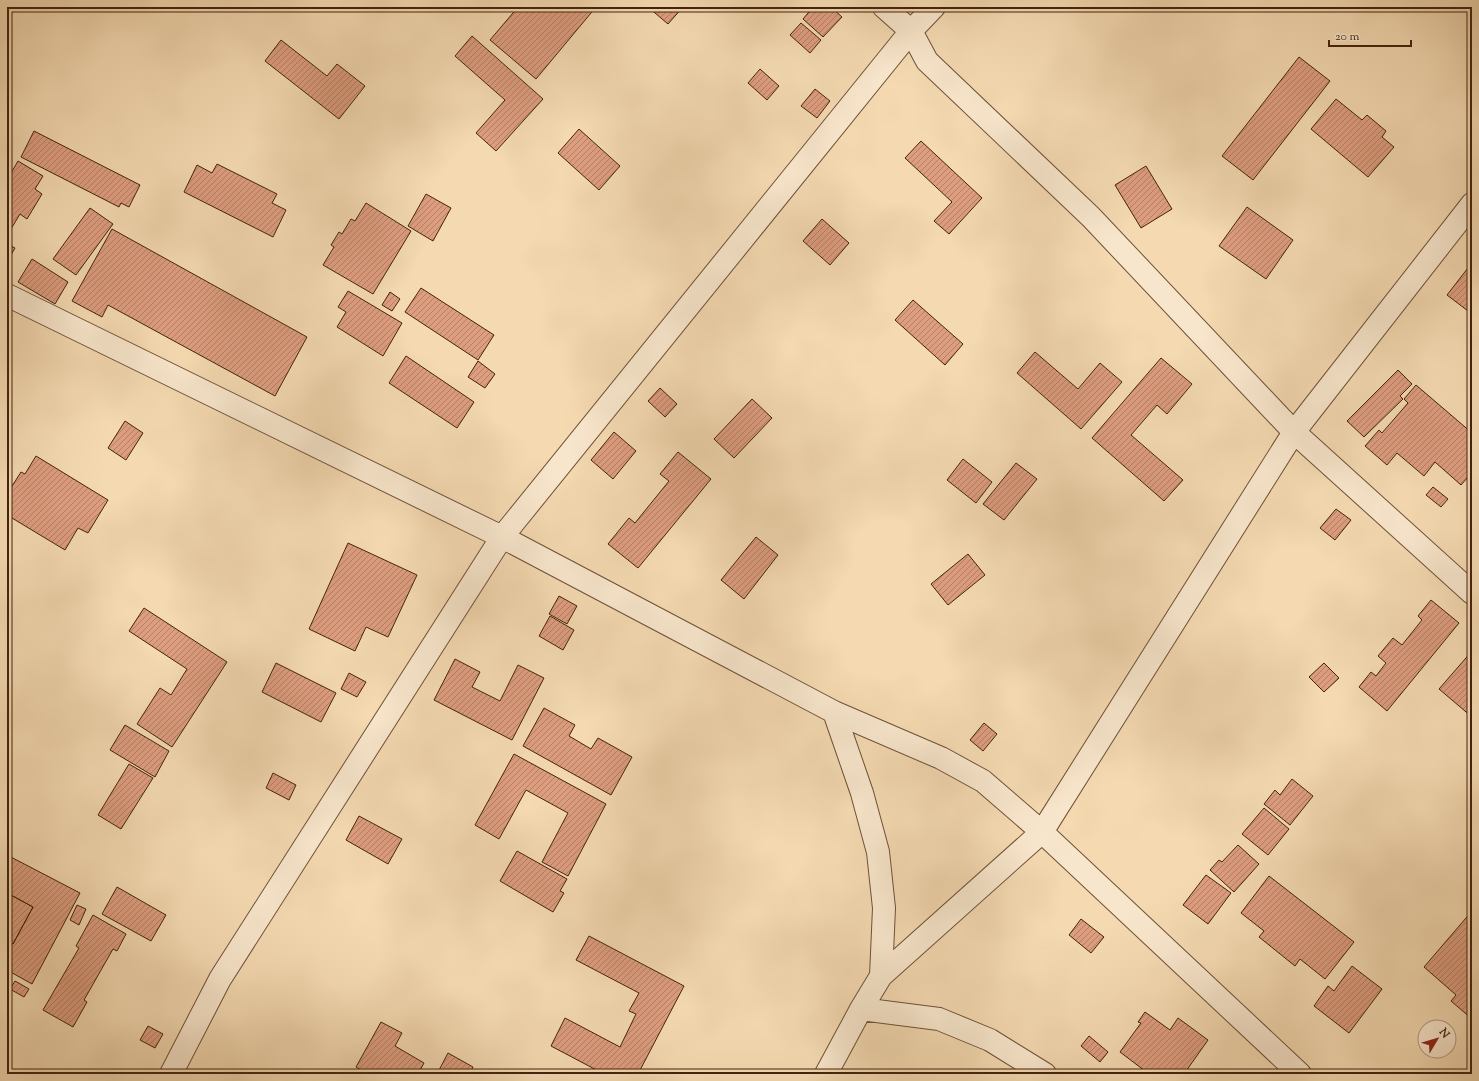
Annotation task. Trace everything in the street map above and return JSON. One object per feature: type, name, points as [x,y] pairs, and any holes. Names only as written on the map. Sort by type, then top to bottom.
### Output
[{"type":"street","points":[[884,7],[911,32],[927,61],[1091,217],[1294,432],[1472,593]]},
{"type":"street","points":[[171,1074],[220,979],[502,538],[911,32],[934,7]]},
{"type":"street","points":[[826,1074],[861,1009],[881,976],[1042,832],[1294,432],[1472,204]]},
{"type":"street","points":[[7,295],[502,538],[834,712],[941,758],[983,781],[1042,832],[1300,1074]]},
{"type":"street","points":[[834,712],[862,792],[878,852],[884,908],[881,976]]},
{"type":"street","points":[[861,1009],[939,1019],[990,1040],[1045,1074]]},
{"type":"building","points":[[518,7],[596,7],[536,79],[490,40]]},
{"type":"building","points":[[648,7],[683,7],[668,24]]},
{"type":"building","points":[[813,7],[831,7],[842,17],[823,37],[803,19]]},
{"type":"building","points":[[801,23],[821,40],[810,53],[790,35]]},
{"type":"building","points":[[472,36],[543,99],[496,151],[476,133],[505,100],[455,56]]},
{"type":"building","points":[[281,40],[327,76],[337,64],[365,86],[339,119],[265,61]]},
{"type":"building","points":[[1299,57],[1330,81],[1253,180],[1222,156]]},
{"type":"building","points":[[760,69],[779,86],[767,100],[748,83]]},
{"type":"building","points":[[815,89],[830,101],[817,118],[801,106]]},
{"type":"building","points":[[1336,99],[1362,120],[1367,115],[1386,131],[1382,137],[1394,147],[1368,177],[1311,129]]},
{"type":"building","points":[[579,129],[620,166],[599,190],[558,153]]},
{"type":"building","points":[[34,131],[140,185],[129,207],[121,203],[119,207],[21,157]]},
{"type":"building","points":[[921,141],[982,198],[949,234],[934,221],[952,202],[905,158]]},
{"type":"building","points":[[18,161],[43,176],[35,189],[42,194],[27,219],[20,214],[7,234],[7,180]]},
{"type":"building","points":[[217,164],[277,194],[272,203],[286,210],[273,237],[184,192],[197,165],[212,173]]},
{"type":"building","points":[[1146,166],[1172,209],[1141,228],[1115,185]]},
{"type":"building","points":[[426,194],[451,208],[433,241],[408,226]]},
{"type":"building","points":[[366,203],[411,231],[373,294],[323,265],[334,247],[331,245],[339,232],[342,234],[351,219],[355,221]]},
{"type":"building","points":[[1247,207],[1293,240],[1266,279],[1219,246]]},
{"type":"building","points":[[90,208],[113,224],[76,275],[53,259]]},
{"type":"building","points":[[822,219],[849,243],[830,265],[803,241]]},
{"type":"building","points":[[112,229],[307,337],[275,396],[108,305],[102,317],[72,301]]},
{"type":"building","points":[[7,244],[15,248],[7,262]]},
{"type":"building","points":[[32,259],[68,282],[55,304],[18,282]]},
{"type":"building","points":[[1471,264],[1472,265],[1472,314],[1447,295]]},
{"type":"building","points":[[421,288],[494,335],[478,360],[405,312]]},
{"type":"building","points":[[348,291],[402,323],[383,356],[337,327],[346,312],[338,307]]},
{"type":"building","points":[[390,292],[400,299],[392,311],[382,305]]},
{"type":"building","points":[[913,300],[963,344],[945,365],[895,320]]},
{"type":"building","points":[[1035,352],[1078,389],[1100,363],[1122,382],[1081,429],[1017,373]]},
{"type":"building","points":[[406,356],[474,402],[457,428],[389,383]]},
{"type":"building","points":[[1161,358],[1192,384],[1167,414],[1157,405],[1131,435],[1183,480],[1164,501],[1092,438]]},
{"type":"building","points":[[478,361],[495,374],[485,388],[468,377]]},
{"type":"building","points":[[1398,370],[1412,384],[1400,396],[1403,399],[1364,437],[1347,421]]},
{"type":"building","points":[[1416,385],[1472,433],[1472,479],[1469,476],[1461,485],[1435,462],[1424,476],[1397,453],[1387,465],[1365,446],[1379,430],[1382,433],[1408,403],[1404,399]]},
{"type":"building","points":[[660,388],[677,404],[665,417],[648,401]]},
{"type":"building","points":[[752,399],[772,418],[734,458],[714,439]]},
{"type":"building","points":[[125,421],[143,433],[126,460],[108,448]]},
{"type":"building","points":[[614,432],[636,451],[613,479],[591,460]]},
{"type":"building","points":[[678,452],[711,479],[638,568],[608,544],[629,518],[635,523],[669,481],[660,474]]},
{"type":"building","points":[[36,456],[108,500],[88,533],[78,528],[65,550],[7,515],[7,494],[21,472],[25,474]]},
{"type":"building","points":[[963,459],[992,482],[976,503],[947,480]]},
{"type":"building","points":[[1016,463],[1037,479],[1004,520],[983,504]]},
{"type":"building","points":[[1433,487],[1448,499],[1441,507],[1426,495]]},
{"type":"building","points":[[1336,509],[1351,520],[1335,540],[1320,528]]},
{"type":"building","points":[[756,537],[778,555],[744,599],[721,580]]},
{"type":"building","points":[[348,543],[417,575],[388,637],[366,627],[355,651],[309,629]]},
{"type":"building","points":[[968,554],[985,575],[948,605],[931,584]]},
{"type":"building","points":[[559,596],[577,606],[567,624],[549,614]]},
{"type":"building","points":[[1431,600],[1459,623],[1387,711],[1359,687],[1371,672],[1376,676],[1386,663],[1378,656],[1393,638],[1402,645],[1422,620],[1418,616]]},
{"type":"building","points":[[144,608],[227,662],[172,747],[137,724],[160,688],[171,695],[187,669],[129,631]]},
{"type":"building","points":[[550,616],[574,630],[563,650],[539,636]]},
{"type":"building","points":[[1472,651],[1472,717],[1439,689]]},
{"type":"building","points":[[455,659],[480,672],[472,687],[500,701],[518,665],[544,678],[512,740],[434,700]]},
{"type":"building","points":[[276,663],[336,693],[321,722],[262,692]]},
{"type":"building","points":[[1324,663],[1339,678],[1324,692],[1309,677]]},
{"type":"building","points":[[349,673],[366,682],[357,697],[341,689]]},
{"type":"building","points":[[544,708],[575,725],[569,736],[591,749],[598,738],[632,757],[611,795],[523,746]]},
{"type":"building","points":[[984,723],[997,734],[983,751],[970,740]]},
{"type":"building","points":[[125,725],[169,751],[155,777],[110,750]]},
{"type":"building","points":[[514,754],[606,804],[568,876],[542,862],[568,813],[526,790],[499,839],[475,825]]},
{"type":"building","points":[[129,764],[153,778],[121,829],[98,815]]},
{"type":"building","points":[[273,773],[296,785],[289,800],[266,788]]},
{"type":"building","points":[[1292,779],[1313,796],[1290,825],[1264,804],[1275,790],[1280,795]]},
{"type":"building","points":[[1264,808],[1289,829],[1268,855],[1242,834]]},
{"type":"building","points":[[359,816],[402,839],[388,864],[346,840]]},
{"type":"building","points":[[1238,845],[1259,864],[1234,892],[1210,870],[1219,860],[1222,862]]},
{"type":"building","points":[[517,851],[567,879],[560,891],[564,893],[553,912],[500,881]]},
{"type":"building","points":[[7,855],[80,893],[32,984],[7,970],[7,941],[13,944],[33,907],[9,894],[7,898]]},
{"type":"building","points":[[1206,875],[1231,893],[1208,924],[1183,905]]},
{"type":"building","points":[[1269,876],[1354,942],[1325,979],[1300,959],[1295,966],[1259,937],[1264,931],[1241,913]]},
{"type":"building","points":[[117,887],[166,915],[151,941],[102,914]]},
{"type":"building","points":[[9,894],[33,907],[13,944],[7,941],[7,898]]},
{"type":"building","points":[[77,905],[86,909],[79,925],[70,920]]},
{"type":"building","points":[[1472,911],[1472,1019],[1451,1001],[1456,995],[1424,967]]},
{"type":"building","points":[[93,915],[126,934],[117,951],[113,949],[84,1000],[87,1002],[73,1027],[43,1010],[79,948],[76,946]]},
{"type":"building","points":[[1081,919],[1104,937],[1091,953],[1069,935]]},
{"type":"building","points":[[589,936],[684,986],[638,1074],[604,1074],[551,1046],[565,1018],[620,1047],[636,1014],[629,1011],[639,993],[576,960]]},
{"type":"building","points":[[1352,966],[1382,989],[1349,1033],[1314,1006],[1328,986],[1334,991]]},
{"type":"building","points":[[15,981],[29,989],[24,997],[10,989]]},
{"type":"building","points":[[1145,1012],[1170,1030],[1178,1018],[1208,1040],[1184,1074],[1149,1074],[1120,1052],[1141,1023],[1138,1022]]},
{"type":"building","points":[[381,1022],[402,1033],[395,1046],[424,1063],[418,1074],[367,1074],[356,1067]]},
{"type":"building","points":[[148,1026],[163,1034],[155,1048],[140,1040]]},
{"type":"building","points":[[1089,1036],[1108,1052],[1100,1062],[1081,1046]]},
{"type":"building","points":[[448,1053],[473,1067],[470,1074],[437,1074]]}]
